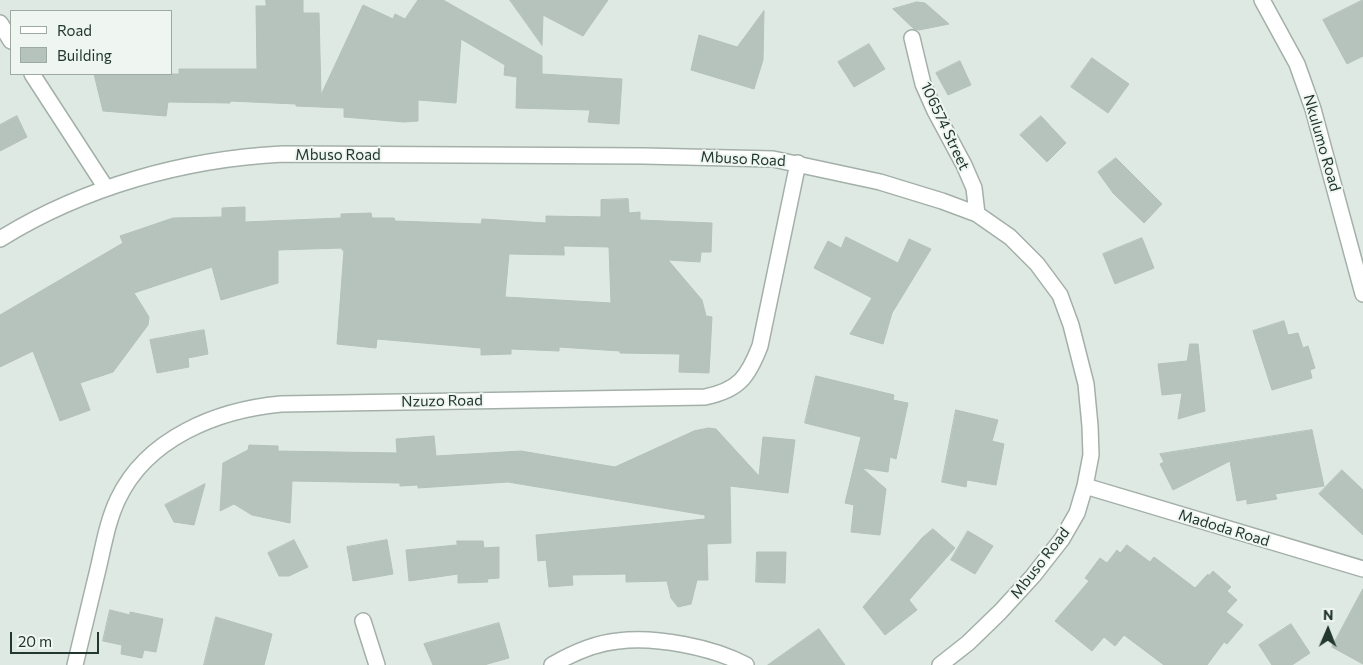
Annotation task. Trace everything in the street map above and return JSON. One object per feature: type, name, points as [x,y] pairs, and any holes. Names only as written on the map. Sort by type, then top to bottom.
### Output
[{"type":"street","name":"Nkulumo Road","points":[[1262,0],[1297,64],[1313,109],[1363,294]]},
{"type":"street","points":[[0,23],[10,39]]},
{"type":"street","name":"106574 Street","points":[[912,38],[924,84],[935,111],[974,188],[977,214]]},
{"type":"street","points":[[33,75],[106,188]]},
{"type":"street","name":"Mbuso Road","points":[[0,239],[30,220],[106,188],[196,165],[245,156],[283,154],[754,157],[798,163],[880,182],[977,214],[1010,237],[1037,264],[1060,295],[1068,317],[1086,384],[1090,426],[1090,455],[1085,486],[1077,514],[1062,539],[1033,576],[968,643],[940,665]]},
{"type":"street","name":"Nzuzo Road","points":[[75,665],[109,522],[118,499],[131,476],[159,449],[182,433],[211,418],[256,407],[281,404],[705,397],[718,395],[734,387],[752,368],[760,346],[798,163]]},
{"type":"street","name":"Madoda Road","points":[[1085,486],[1363,569]]},
{"type":"street","points":[[364,622],[377,665]]},
{"type":"street","points":[[552,665],[569,656],[617,641],[637,640],[706,649],[723,654],[746,665]]},
{"type":"building","points":[[266,0],[303,0],[303,13],[319,13],[321,95],[363,5],[393,19],[395,14],[405,19],[418,0],[443,0],[542,56],[542,74],[622,79],[619,124],[588,122],[590,110],[516,108],[517,77],[504,75],[505,65],[461,39],[456,103],[418,100],[418,121],[404,122],[344,117],[344,108],[230,101],[230,103],[168,102],[166,116],[103,111],[94,75],[172,75],[179,74],[179,69],[257,69],[256,6],[266,6]]},
{"type":"building","points":[[510,0],[608,0],[583,36],[543,15],[542,45]]},
{"type":"building","points":[[1363,0],[1363,56],[1347,64],[1323,20]]},
{"type":"building","points":[[917,2],[925,3],[949,24],[919,30],[914,29],[893,9]]},
{"type":"building","points":[[764,11],[763,60],[754,89],[691,70],[699,35],[737,47]]},
{"type":"building","points":[[869,44],[885,69],[854,87],[838,62]]},
{"type":"building","points":[[1092,58],[1129,84],[1108,113],[1071,87]]},
{"type":"building","points":[[960,61],[971,85],[948,95],[936,73]]},
{"type":"building","points":[[17,116],[27,137],[0,151],[0,125]]},
{"type":"building","points":[[1041,116],[1066,143],[1047,162],[1020,135]]},
{"type":"building","points":[[1116,158],[1162,204],[1144,223],[1113,193],[1098,172]]},
{"type":"building","points":[[628,199],[629,213],[640,212],[640,220],[712,223],[711,252],[701,252],[700,262],[668,260],[702,300],[706,316],[712,317],[709,373],[679,372],[680,354],[620,353],[620,351],[559,347],[559,351],[511,349],[511,354],[481,355],[481,348],[377,339],[376,348],[337,344],[344,250],[342,248],[278,250],[278,283],[221,300],[212,267],[134,293],[149,317],[148,325],[113,372],[80,383],[90,410],[60,421],[33,351],[0,367],[0,315],[123,243],[120,236],[173,218],[222,217],[222,208],[245,207],[245,222],[341,218],[341,214],[371,213],[372,218],[394,218],[395,221],[481,224],[482,219],[546,223],[546,216],[601,217],[601,200]],"holes":[[[564,246],[609,247],[611,303],[505,297],[509,254],[564,255]]]},
{"type":"building","points":[[846,237],[898,263],[909,239],[931,249],[892,313],[883,344],[850,334],[872,298],[814,268],[828,241],[841,248]]},
{"type":"building","points":[[1142,238],[1154,268],[1115,284],[1103,254]]},
{"type":"building","points":[[1284,321],[1288,335],[1298,333],[1303,348],[1308,346],[1315,368],[1310,370],[1312,378],[1272,390],[1253,331]]},
{"type":"building","points":[[204,330],[208,354],[188,358],[189,367],[157,373],[150,340]]},
{"type":"building","points":[[1190,344],[1198,344],[1205,411],[1178,419],[1182,393],[1162,395],[1158,364],[1187,361]]},
{"type":"building","points":[[816,376],[894,395],[893,400],[908,403],[896,459],[890,457],[888,472],[862,468],[886,489],[880,535],[851,532],[854,505],[845,503],[861,437],[805,423]]},
{"type":"building","points":[[956,410],[998,420],[992,441],[1004,444],[996,485],[967,480],[966,487],[942,482]]},
{"type":"building","points":[[709,428],[716,429],[759,476],[763,437],[795,440],[788,493],[730,486],[731,543],[707,544],[708,580],[697,580],[691,604],[678,607],[671,598],[667,581],[626,582],[626,574],[572,575],[573,585],[549,587],[546,560],[538,561],[536,535],[705,519],[705,515],[508,482],[418,488],[418,485],[400,486],[400,483],[292,481],[290,523],[252,515],[234,504],[220,511],[223,463],[248,450],[249,445],[278,446],[278,451],[397,453],[396,439],[434,436],[436,456],[521,451],[615,467],[694,431]]},
{"type":"building","points":[[1312,430],[1324,486],[1275,494],[1277,499],[1247,504],[1247,499],[1237,501],[1230,461],[1173,490],[1160,464],[1164,462],[1160,454]]},
{"type":"building","points":[[1342,470],[1363,490],[1363,535],[1319,494]]},
{"type":"building","points":[[205,484],[194,525],[174,522],[165,505]]},
{"type":"building","points":[[933,529],[955,548],[909,600],[917,610],[885,635],[863,607],[922,538]]},
{"type":"building","points":[[968,531],[993,546],[975,574],[951,560]]},
{"type":"building","points":[[294,540],[308,567],[289,576],[279,576],[268,553]]},
{"type":"building","points":[[387,540],[393,574],[353,581],[347,547]]},
{"type":"building","points":[[457,541],[483,541],[484,548],[499,547],[499,578],[487,579],[488,582],[458,583],[458,574],[409,581],[406,550],[457,545]]},
{"type":"building","points":[[1127,545],[1150,562],[1154,557],[1195,588],[1213,571],[1231,587],[1227,591],[1237,600],[1226,612],[1243,625],[1227,644],[1224,642],[1207,665],[1164,665],[1124,635],[1115,646],[1104,637],[1092,651],[1055,621],[1089,581],[1085,578],[1100,558],[1107,563],[1117,550],[1120,553]]},
{"type":"building","points":[[757,552],[786,552],[785,583],[756,582]]},
{"type":"building","points":[[1363,589],[1363,664],[1332,647]]},
{"type":"building","points":[[110,610],[130,615],[130,612],[163,619],[156,652],[144,650],[142,658],[121,654],[122,645],[103,641]]},
{"type":"building","points":[[216,617],[272,634],[264,665],[204,665]]},
{"type":"building","points":[[499,623],[509,658],[484,665],[433,665],[424,644]]},
{"type":"building","points":[[1291,624],[1310,653],[1292,665],[1272,665],[1259,645]]},
{"type":"building","points":[[819,629],[845,665],[768,665]]}]
